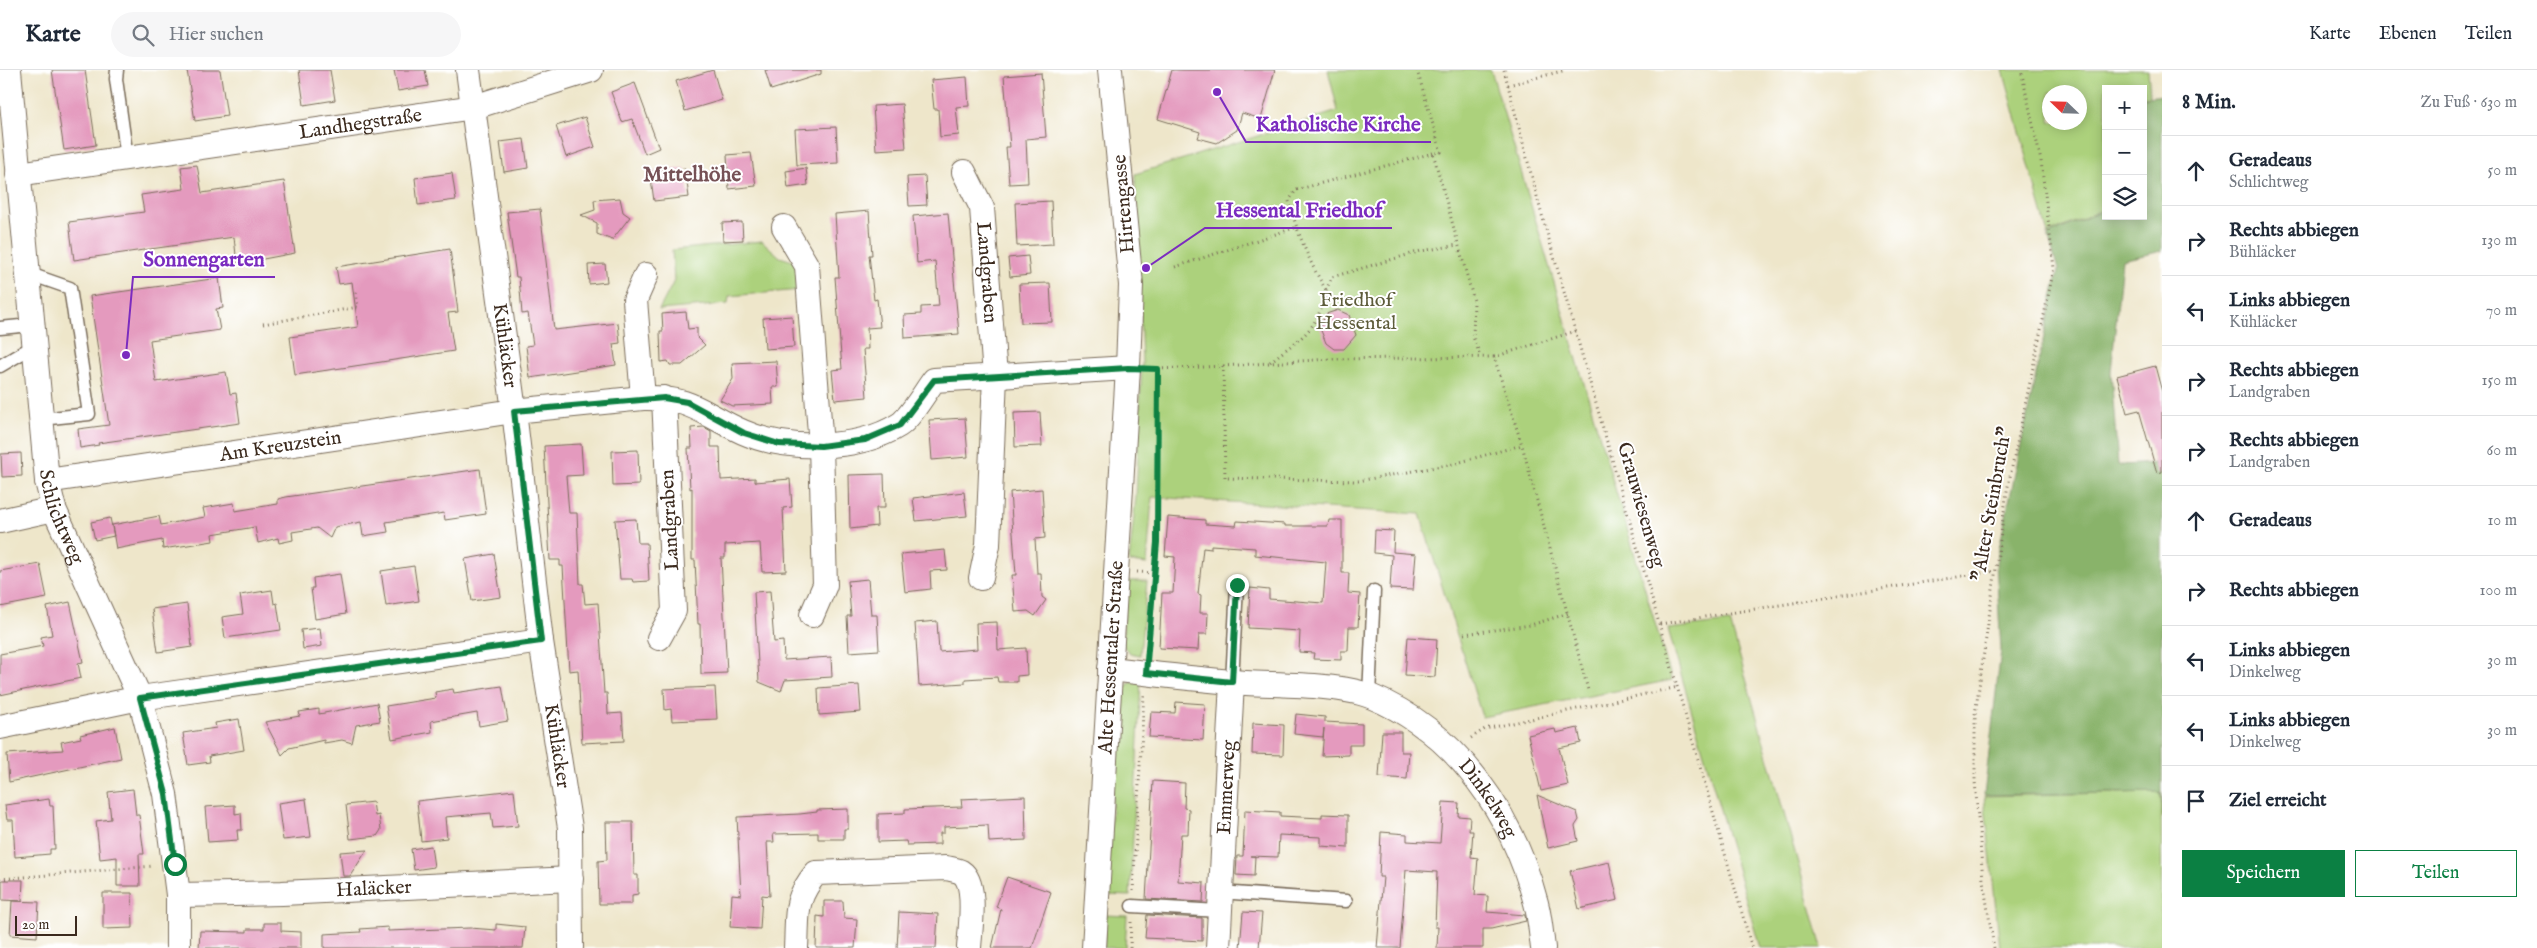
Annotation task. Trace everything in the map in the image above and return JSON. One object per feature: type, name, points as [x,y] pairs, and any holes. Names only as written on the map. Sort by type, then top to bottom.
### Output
[{"type":"street","name":"Schlichtweg","points":[[9,70],[47,482],[54,510],[140,698],[166,794],[178,895],[178,948]]},
{"type":"street","name":"Kühläcker","points":[[468,70],[514,411],[541,641],[570,828],[572,879],[571,948]]},
{"type":"street","name":"Landhegstraße","points":[[18,174],[474,107],[591,70]]},
{"type":"street","name":"Hirtengasse","points":[[1110,70],[1131,285],[1128,368]]},
{"type":"street","name":"Landgraben","points":[[964,172],[982,208],[995,376],[988,545],[981,578]]},
{"type":"street","points":[[784,227],[808,266],[821,446],[825,585],[812,615]]},
{"type":"street","name":"Landgraben","points":[[646,275],[635,300],[654,398],[674,611],[658,638]]},
{"type":"street","points":[[514,411],[654,398],[687,402],[744,433],[770,441],[821,446],[865,440],[900,425],[934,380],[1128,368]]},
{"type":"street","name":"Alte Hessentaler Straße","points":[[1094,948],[1128,368]]},
{"type":"street","name":"Am Kreuzstein","points":[[47,482],[514,411]]},
{"type":"street","points":[[0,521],[54,510]]},
{"type":"street","points":[[0,727],[140,698],[541,641]]},
{"type":"street","name":"Dinkelweg","points":[[1110,669],[1232,682],[1328,688],[1369,695],[1412,719],[1454,750],[1486,791],[1512,835],[1536,904],[1544,948]]},
{"type":"street","name":"Emmerweg","points":[[1218,948],[1232,682]]},
{"type":"street","points":[[796,948],[798,903],[803,888],[816,873],[946,868],[960,871],[968,879],[972,900],[969,948]]},
{"type":"street","name":"Haläcker","points":[[178,895],[282,893],[572,879]]},
{"type":"lane","points":[[117,70],[116,79],[127,158]]},
{"type":"lane","points":[[27,273],[70,288],[89,414],[41,419]]},
{"type":"lane","points":[[0,328],[32,335]]},
{"type":"lane","points":[[0,366],[32,335]]},
{"type":"lane","points":[[1232,682],[1237,585]]},
{"type":"lane","points":[[1369,695],[1374,591]]},
{"type":"lane","points":[[1132,906],[1220,901],[1346,901]]},
{"type":"path","points":[[1326,290],[1315,272],[1297,227],[1289,200],[1296,190],[1441,152],[1417,70]]},
{"type":"path","name":"Grauwiesenweg","points":[[1504,70],[1576,331],[1752,948]]},
{"type":"path","points":[[1508,85],[1566,70]]},
{"type":"path","name":"\"Alter Steinbruch\"","points":[[1994,948],[1983,880],[1975,781],[1975,715],[2007,491],[2054,268],[2041,160],[2021,70]]},
{"type":"path","points":[[1433,153],[1474,301],[1474,337],[1481,357]]},
{"type":"path","points":[[1175,267],[1297,227]]},
{"type":"path","points":[[1269,363],[1314,326],[1322,311],[1326,290],[1332,277],[1421,251],[1458,245]]},
{"type":"path","points":[[263,324],[358,307],[356,292]]},
{"type":"path","points":[[1128,368],[1158,369],[1330,359],[1494,357],[1576,331]]},
{"type":"path","points":[[1494,357],[1522,445],[1588,690]]},
{"type":"path","points":[[1223,366],[1225,478],[1358,481],[1453,464],[1522,445]]},
{"type":"path","points":[[1130,948],[1146,673],[1157,542],[1158,369]]},
{"type":"path","points":[[1660,624],[1995,571]]},
{"type":"path","points":[[1464,634],[1531,625],[1568,613]]},
{"type":"path","points":[[1454,750],[1485,728],[1678,687]]},
{"type":"path","points":[[0,879],[175,864]]},
{"type":"green space","name":"Friedhof Hessental","points":[[1328,70],[1491,70],[1672,680],[1482,717],[1420,514],[1152,497],[1147,564],[1129,562],[1136,497],[1142,362],[1135,174],[1338,111]]},
{"type":"green space","points":[[2003,70],[2148,70],[2150,96],[2147,96],[2147,85],[2102,85],[2102,210],[2048,234]]},
{"type":"green space","points":[[2162,95],[2162,251],[2122,260],[2111,372],[2118,465],[2162,463],[2162,816],[2161,792],[1984,795],[2001,650],[1996,563],[2058,270],[2048,235],[2102,211],[2102,220],[2147,220],[2147,97]]},
{"type":"green space","points":[[762,241],[780,257],[799,263],[801,290],[729,296],[728,304],[659,310],[674,281],[672,250]]},
{"type":"green space","points":[[1127,581],[1147,581],[1140,655],[1130,653],[1122,645]]},
{"type":"green space","points":[[1730,622],[1822,948],[1760,948],[1668,629]]},
{"type":"green space","points":[[1141,680],[1130,896],[1106,895],[1119,697],[1128,684]]},
{"type":"green space","points":[[2161,792],[2162,948],[2000,948],[1984,796]]},
{"type":"green space","points":[[1105,915],[1127,916],[1125,948],[1104,948]]},
{"type":"building","points":[[52,70],[85,70],[96,145],[64,150]]},
{"type":"building","points":[[187,70],[220,70],[227,116],[195,121]]},
{"type":"building","points":[[299,70],[330,70],[335,100],[304,105]]},
{"type":"building","points":[[394,70],[425,70],[428,86],[398,91]]},
{"type":"building","points":[[713,70],[722,100],[685,111],[676,81]]},
{"type":"building","points":[[765,70],[821,70],[821,74],[771,90]]},
{"type":"building","points":[[1172,70],[1275,70],[1261,119],[1242,113],[1237,130],[1217,143],[1198,138],[1200,132],[1158,119]]},
{"type":"building","points":[[1041,73],[1046,137],[1026,139],[1028,183],[1009,184],[1006,147],[1010,147],[1004,76]]},
{"type":"building","points":[[967,77],[969,106],[956,107],[959,135],[940,137],[938,109],[934,109],[931,80]]},
{"type":"building","points":[[635,83],[659,148],[645,154],[632,119],[622,122],[611,92]]},
{"type":"building","points":[[902,104],[906,148],[876,150],[873,106]]},
{"type":"building","points":[[585,117],[595,147],[566,157],[556,126]]},
{"type":"building","points":[[836,127],[838,163],[797,165],[795,129]]},
{"type":"building","points":[[524,139],[528,168],[504,172],[500,142]]},
{"type":"building","points":[[751,153],[756,186],[729,189],[727,155]]},
{"type":"building","points":[[197,165],[202,193],[284,181],[295,253],[237,264],[234,237],[74,260],[69,222],[144,212],[141,195],[184,189],[181,167]]},
{"type":"building","points":[[685,168],[689,197],[654,201],[650,172]]},
{"type":"building","points":[[806,168],[808,185],[788,188],[786,171]]},
{"type":"building","points":[[452,173],[456,200],[418,205],[415,178]]},
{"type":"building","points":[[925,176],[927,205],[909,206],[907,177]]},
{"type":"building","points":[[620,198],[623,212],[630,217],[612,240],[597,234],[597,223],[581,215],[595,210],[594,200]]},
{"type":"building","points":[[1051,201],[1053,244],[1017,246],[1015,203]]},
{"type":"building","points":[[540,209],[554,330],[618,323],[620,343],[613,344],[616,365],[530,378],[526,346],[533,345],[528,313],[522,314],[519,277],[516,277],[507,212]]},
{"type":"building","points":[[869,211],[872,255],[869,255],[874,300],[877,299],[880,327],[867,328],[868,349],[863,349],[867,397],[835,400],[832,370],[842,369],[835,277],[839,277],[835,214]]},
{"type":"building","points":[[948,213],[959,334],[905,338],[904,315],[921,314],[921,307],[939,306],[935,261],[917,263],[913,216]]},
{"type":"building","points":[[742,222],[743,240],[723,241],[722,223]]},
{"type":"building","points":[[450,249],[458,312],[448,313],[454,351],[295,375],[290,337],[358,327],[352,282],[339,284],[336,267]]},
{"type":"building","points":[[1028,256],[1030,275],[1010,277],[1008,258]]},
{"type":"building","points":[[605,264],[607,282],[589,284],[588,265]]},
{"type":"building","points":[[219,278],[223,308],[216,309],[220,330],[150,340],[156,382],[226,372],[230,394],[236,393],[240,423],[98,443],[99,445],[80,448],[78,429],[109,425],[90,296]]},
{"type":"building","points":[[1050,283],[1052,322],[1021,323],[1019,284]]},
{"type":"building","points":[[1338,310],[1349,315],[1356,335],[1344,349],[1334,349],[1326,343],[1320,328],[1326,314]]},
{"type":"building","points":[[686,312],[688,329],[697,328],[697,337],[705,345],[682,365],[670,365],[668,361],[661,362],[660,331],[663,331],[662,314]]},
{"type":"building","points":[[792,316],[794,347],[765,349],[763,318]]},
{"type":"building","points":[[776,361],[778,387],[772,387],[773,404],[732,406],[720,400],[733,379],[732,363]]},
{"type":"building","points":[[2155,366],[2162,392],[2162,472],[2157,473],[2139,410],[2127,413],[2117,376]]},
{"type":"building","points":[[1040,412],[1042,446],[1015,447],[1014,413]]},
{"type":"building","points":[[965,418],[968,457],[932,460],[929,420]]},
{"type":"building","points":[[704,427],[711,431],[711,447],[720,447],[721,480],[755,478],[755,482],[790,479],[792,507],[783,508],[786,571],[762,572],[760,543],[725,545],[725,558],[721,558],[727,673],[701,674],[700,624],[698,624],[695,560],[692,560],[692,488],[690,489],[688,448],[692,448],[691,428]]},
{"type":"building","points":[[581,444],[583,475],[566,476],[569,513],[577,513],[580,584],[583,584],[585,604],[598,603],[604,693],[607,693],[608,714],[622,713],[624,741],[582,743],[578,670],[569,671],[563,566],[560,566],[560,560],[550,560],[544,446]]},
{"type":"building","points":[[638,450],[639,485],[613,486],[612,451]]},
{"type":"building","points":[[21,453],[22,476],[2,477],[1,454]]},
{"type":"building","points":[[480,469],[486,514],[445,520],[444,513],[386,522],[388,532],[363,536],[361,522],[335,527],[330,538],[317,528],[292,532],[293,540],[279,543],[278,538],[258,543],[255,527],[212,534],[213,541],[163,549],[162,540],[116,549],[112,525],[159,516],[161,525],[205,517],[203,508],[234,503],[235,511],[278,504],[278,499],[286,497]]},
{"type":"building","points":[[884,474],[885,508],[876,508],[877,526],[850,529],[849,475]]},
{"type":"building","points":[[1042,489],[1045,538],[1035,539],[1037,573],[1041,573],[1042,597],[1046,600],[1035,616],[1028,611],[1015,612],[1012,575],[1016,575],[1010,492]]},
{"type":"building","points":[[964,492],[967,516],[916,521],[913,498]]},
{"type":"building","points":[[1168,517],[1205,520],[1205,524],[1236,526],[1237,521],[1285,524],[1285,526],[1328,526],[1329,520],[1342,520],[1342,573],[1349,573],[1348,593],[1360,594],[1358,627],[1349,627],[1348,651],[1341,651],[1341,660],[1313,659],[1314,653],[1299,652],[1300,631],[1248,628],[1250,588],[1269,590],[1269,599],[1323,603],[1326,562],[1255,555],[1255,548],[1211,545],[1211,549],[1203,548],[1198,594],[1201,595],[1200,613],[1208,613],[1207,634],[1199,634],[1198,650],[1159,648],[1162,593],[1173,593],[1175,557],[1165,556]]},
{"type":"building","points":[[110,518],[114,536],[95,540],[91,522]]},
{"type":"building","points":[[636,519],[638,543],[647,543],[649,581],[633,582],[632,579],[620,579],[615,520]]},
{"type":"building","points":[[1375,530],[1394,531],[1393,552],[1416,554],[1413,590],[1390,589],[1392,555],[1374,553]]},
{"type":"building","points":[[945,550],[947,570],[930,571],[931,589],[905,592],[901,554]]},
{"type":"building","points":[[494,554],[501,597],[472,601],[465,559]]},
{"type":"building","points":[[40,564],[47,598],[0,607],[0,571]]},
{"type":"building","points":[[414,566],[419,601],[386,606],[381,571]]},
{"type":"building","points":[[340,574],[346,614],[315,619],[311,588],[314,588],[313,578]]},
{"type":"building","points":[[868,579],[871,615],[877,615],[879,650],[849,652],[847,616],[851,616],[848,581]]},
{"type":"building","points":[[272,590],[274,604],[277,603],[281,630],[225,638],[222,617],[243,614],[240,595]]},
{"type":"building","points":[[770,591],[774,642],[783,641],[784,660],[831,657],[832,677],[785,680],[781,691],[759,682],[754,592]]},
{"type":"building","points":[[70,602],[83,662],[78,663],[81,678],[0,695],[0,654],[43,646],[41,637],[52,635],[47,607]]},
{"type":"building","points":[[187,604],[192,647],[158,652],[152,609]]},
{"type":"building","points":[[937,621],[939,652],[977,649],[976,623],[997,622],[998,650],[1026,648],[1027,675],[1017,676],[1017,682],[998,682],[997,677],[965,679],[965,683],[919,686],[915,623]]},
{"type":"building","points":[[320,628],[322,646],[303,649],[301,630]]},
{"type":"building","points":[[1408,637],[1437,639],[1435,677],[1405,675]]},
{"type":"building","points":[[859,685],[861,712],[819,715],[818,688]]},
{"type":"building","points":[[502,686],[508,721],[479,726],[477,713],[431,721],[432,732],[392,739],[386,706],[436,698],[435,692],[453,689],[454,693]]},
{"type":"building","points":[[715,687],[717,719],[672,721],[671,709],[665,710],[664,689]]},
{"type":"building","points":[[1176,702],[1205,704],[1203,740],[1149,737],[1151,712],[1175,713]]},
{"type":"building","points":[[377,703],[380,721],[356,725],[352,743],[342,740],[324,743],[324,740],[289,748],[282,755],[265,722],[300,716],[299,712],[319,709],[319,714]]},
{"type":"building","points":[[1296,714],[1325,717],[1325,722],[1362,724],[1362,745],[1349,745],[1349,755],[1322,756],[1324,728],[1323,737],[1294,734]]},
{"type":"building","points":[[239,719],[244,750],[209,756],[210,762],[188,765],[183,733],[216,728],[215,723]]},
{"type":"building","points":[[1253,723],[1284,725],[1283,755],[1252,754]]},
{"type":"building","points":[[115,727],[121,758],[9,782],[7,754],[63,750],[61,742],[81,738],[80,735]]},
{"type":"building","points":[[1578,728],[1581,743],[1559,748],[1568,785],[1541,791],[1528,735],[1555,729],[1556,733]]},
{"type":"building","points":[[1382,732],[1401,732],[1401,752],[1409,752],[1407,779],[1379,777]]},
{"type":"building","points":[[1153,781],[1185,783],[1184,808],[1189,809],[1188,834],[1181,834],[1178,881],[1204,883],[1203,902],[1146,899]]},
{"type":"building","points":[[133,789],[136,815],[139,815],[144,854],[139,854],[140,886],[117,886],[117,857],[100,859],[96,821],[111,819],[108,792]]},
{"type":"building","points":[[514,790],[518,826],[493,828],[491,813],[445,817],[447,838],[421,841],[417,801]]},
{"type":"building","points":[[1537,795],[1577,812],[1579,820],[1575,826],[1578,841],[1548,848]]},
{"type":"building","points":[[1025,796],[1026,840],[989,842],[988,825],[944,827],[944,833],[940,833],[940,844],[907,845],[906,841],[878,842],[878,814],[905,813],[905,809],[962,807],[961,799]]},
{"type":"building","points":[[49,799],[50,806],[53,806],[55,849],[50,849],[50,854],[15,857],[13,820],[7,820],[5,805]]},
{"type":"building","points":[[306,799],[311,837],[283,840],[278,803]]},
{"type":"building","points":[[373,802],[375,816],[379,815],[381,830],[377,836],[350,839],[346,805]]},
{"type":"building","points":[[1443,802],[1459,803],[1458,816],[1470,817],[1469,831],[1473,831],[1471,857],[1478,858],[1475,895],[1488,896],[1487,912],[1525,915],[1526,921],[1483,929],[1483,948],[1437,948],[1438,927],[1435,927],[1437,872],[1406,870],[1400,948],[1377,948],[1383,877],[1379,877],[1381,832],[1407,834],[1407,841],[1440,843]]},
{"type":"building","points":[[235,805],[235,814],[241,813],[242,830],[237,830],[238,840],[208,842],[205,807]]},
{"type":"building","points":[[848,809],[848,829],[844,829],[844,839],[818,839],[818,833],[773,834],[774,842],[767,842],[770,896],[762,895],[760,929],[730,927],[732,894],[741,895],[737,817],[800,814],[817,812],[817,810]]},
{"type":"building","points":[[1245,810],[1280,812],[1280,816],[1322,818],[1322,814],[1348,815],[1348,848],[1321,846],[1321,837],[1279,835],[1278,857],[1255,856],[1254,876],[1236,875],[1237,856],[1243,856]]},
{"type":"building","points":[[606,822],[633,822],[634,875],[638,875],[638,894],[632,895],[632,904],[599,904],[598,861],[607,860]]},
{"type":"building","points":[[431,846],[434,867],[414,870],[411,849]]},
{"type":"building","points":[[367,850],[350,876],[343,876],[340,852]]},
{"type":"building","points":[[1609,862],[1618,900],[1579,909],[1570,871]]},
{"type":"building","points":[[1007,877],[1051,892],[1032,948],[992,948],[1001,909],[996,907]]},
{"type":"building","points":[[2,880],[23,880],[22,901],[2,900]]},
{"type":"building","points":[[103,893],[132,893],[133,928],[103,929]]},
{"type":"building","points":[[12,901],[39,902],[37,937],[10,935]]},
{"type":"building","points":[[824,901],[843,901],[844,918],[857,919],[855,948],[816,948],[817,916],[824,917]]},
{"type":"building","points":[[899,912],[938,914],[936,948],[897,948]]},
{"type":"building","points":[[1243,912],[1262,913],[1259,948],[1240,948]]},
{"type":"building","points":[[1147,915],[1202,918],[1202,941],[1145,938]]},
{"type":"building","points":[[264,923],[281,923],[281,931],[301,932],[301,948],[199,948],[200,931],[247,932],[247,929],[264,929]]},
{"type":"building","points":[[496,924],[525,927],[523,948],[324,948],[324,934],[361,932],[360,929],[388,927],[388,931],[470,928],[496,930]]},
{"type":"place","name":"Katholische Kirche","points":[[1217,92]]},
{"type":"place","name":"Hessental Friedhof","points":[[1146,268]]},
{"type":"place","name":"Sonnengarten","points":[[126,355]]},
{"type":"district","name":"Mittelhöhe","points":[[692,175]]},
{"type":"route","points":[[175,864],[166,794],[140,698],[541,641],[514,411],[644,398],[664,398],[687,402],[744,433],[779,444],[821,446],[865,440],[900,425],[934,380],[1128,368],[1158,369],[1157,542],[1146,673],[1232,682],[1237,585]]}]
